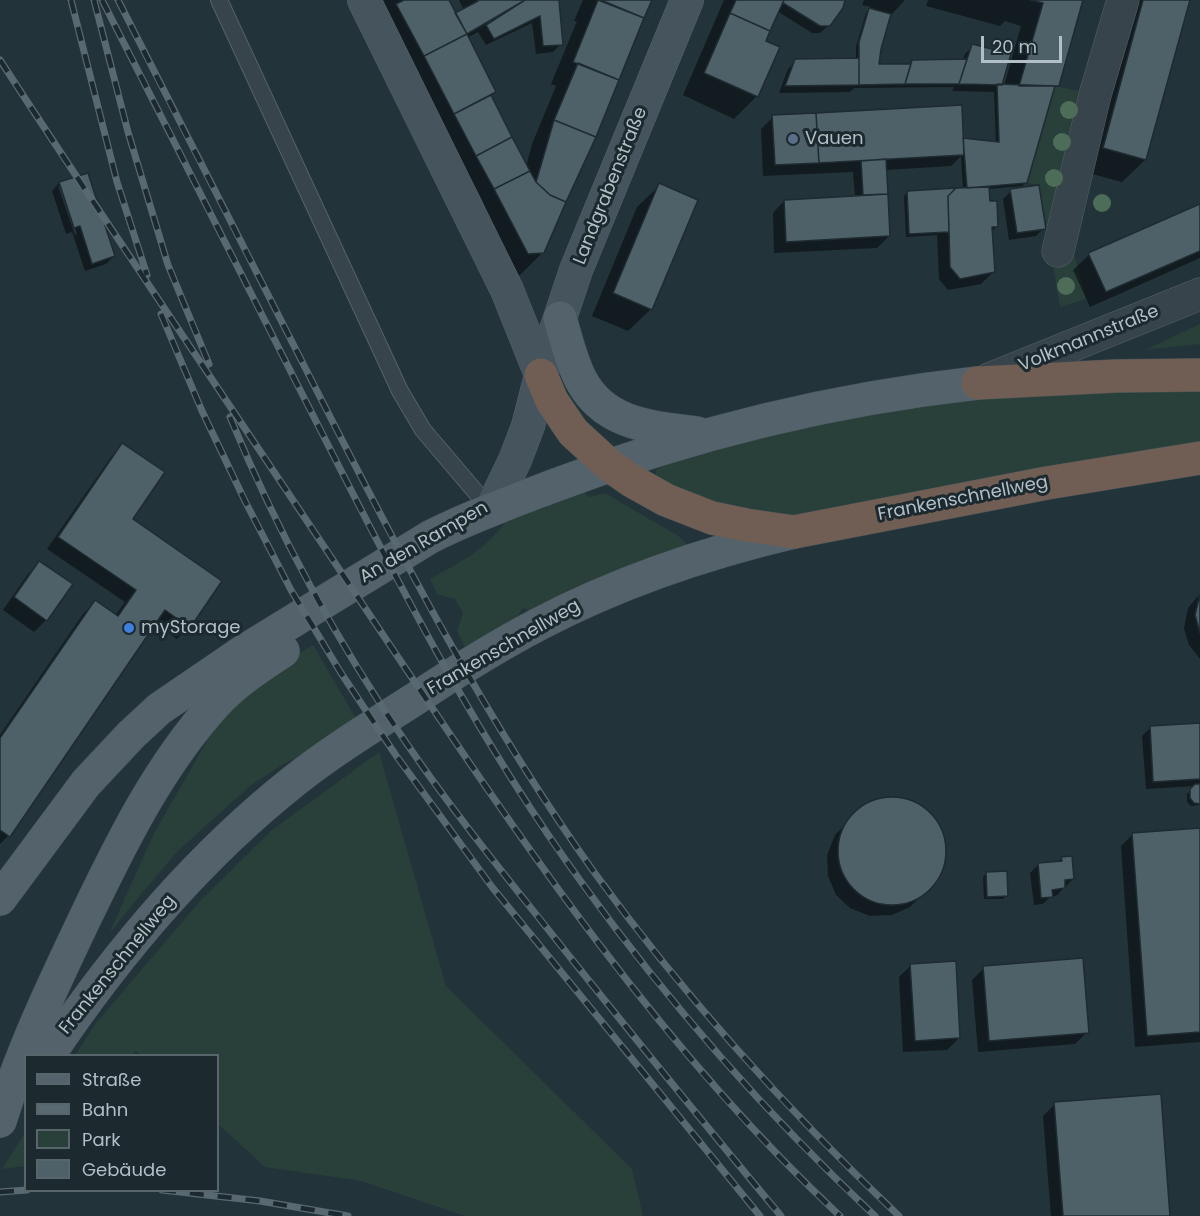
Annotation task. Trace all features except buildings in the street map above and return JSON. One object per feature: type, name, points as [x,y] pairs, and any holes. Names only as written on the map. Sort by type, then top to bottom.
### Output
[{"type":"highway","points":[[541,375],[562,418],[584,444],[609,465],[649,491],[689,510],[723,520],[794,532]]},
{"type":"highway","points":[[978,383],[1116,376],[1200,375]]},
{"type":"highway","name":"Frankenschnellweg","points":[[794,532],[1047,483],[1200,458]]},
{"type":"main road","points":[[364,0],[500,275],[541,375]]},
{"type":"main road","name":"Landgrabenstraße","points":[[541,375],[576,270],[687,0]]},
{"type":"main road","points":[[560,318],[580,378],[593,399],[602,407],[625,420],[639,424],[705,434]]},
{"type":"main road","name":"An den Rampen","points":[[0,899],[86,783],[159,709],[244,651],[430,537],[491,510],[528,426],[541,375]]},
{"type":"main road","points":[[0,1121],[24,1052],[99,890],[155,784],[196,726],[225,693],[306,636],[461,544],[491,510],[609,465],[705,434],[885,395],[978,383]]},
{"type":"main road","name":"Frankenschnellweg","points":[[49,1054],[115,962],[165,904],[252,818],[294,782],[337,750],[458,671],[569,609],[679,564],[794,532]]},
{"type":"main road","points":[[0,1134],[24,1094]]},
{"type":"street","points":[[1058,251],[1095,95],[1123,0]]},
{"type":"street","name":"Volkmannstraße","points":[[978,383],[1200,294]]},
{"type":"lane","points":[[219,0],[400,392],[423,430],[491,510]]},
{"type":"green space","points":[[1055,86],[1083,92],[1051,225],[1075,258],[1086,299],[1060,307],[1039,185],[1027,183]]},
{"type":"green space","points":[[1200,324],[1200,344],[1145,350]]},
{"type":"green space","points":[[1200,390],[1200,443],[803,516],[769,516],[691,496],[655,476],[656,470],[663,465],[732,444],[803,427],[910,407],[978,398],[1041,394]]},
{"type":"green space","points":[[582,490],[589,497],[605,493],[677,535],[691,548],[534,613],[523,608],[511,625],[467,651],[457,631],[463,613],[455,599],[437,594],[430,579],[484,545],[502,527],[509,516]]},
{"type":"green space","points":[[313,645],[357,720],[330,741],[282,765],[250,786],[178,851],[109,934],[153,835],[218,722],[259,682]]},
{"type":"green space","points":[[379,752],[446,986],[632,1169],[643,1216],[465,1216],[361,1181],[265,1167],[219,1125],[219,1054],[140,1054],[136,1051],[134,1054],[76,1054],[96,1023],[200,901],[272,830]]},
{"type":"green space","points":[[24,1135],[24,1166],[2,1169]]},
{"type":"railway","points":[[71,0],[117,182],[147,275]]},
{"type":"railway","points":[[94,0],[128,132],[168,265],[209,364]]},
{"type":"railway","points":[[102,0],[412,608],[509,776],[582,883],[684,1014],[758,1098],[875,1216]]},
{"type":"railway","points":[[118,0],[413,576],[446,637],[517,756],[594,872],[701,1008],[777,1094],[899,1216]]},
{"type":"railway","points":[[0,60],[135,265],[527,846],[584,924],[706,1076],[771,1148],[840,1216]]},
{"type":"railway","points":[[161,314],[202,411],[245,501],[291,590],[341,673],[395,754],[492,887],[760,1216]]},
{"type":"railway","points":[[230,417],[248,460],[310,585],[356,666],[407,744],[510,881],[781,1216]]},
{"type":"railway","points":[[0,1192],[24,1190]]},
{"type":"railway","points":[[180,1192],[260,1201],[348,1216]]},
{"type":"place","name":"Vauen","points":[[793,139]]},
{"type":"place","name":"myStorage","points":[[129,628]]}]
